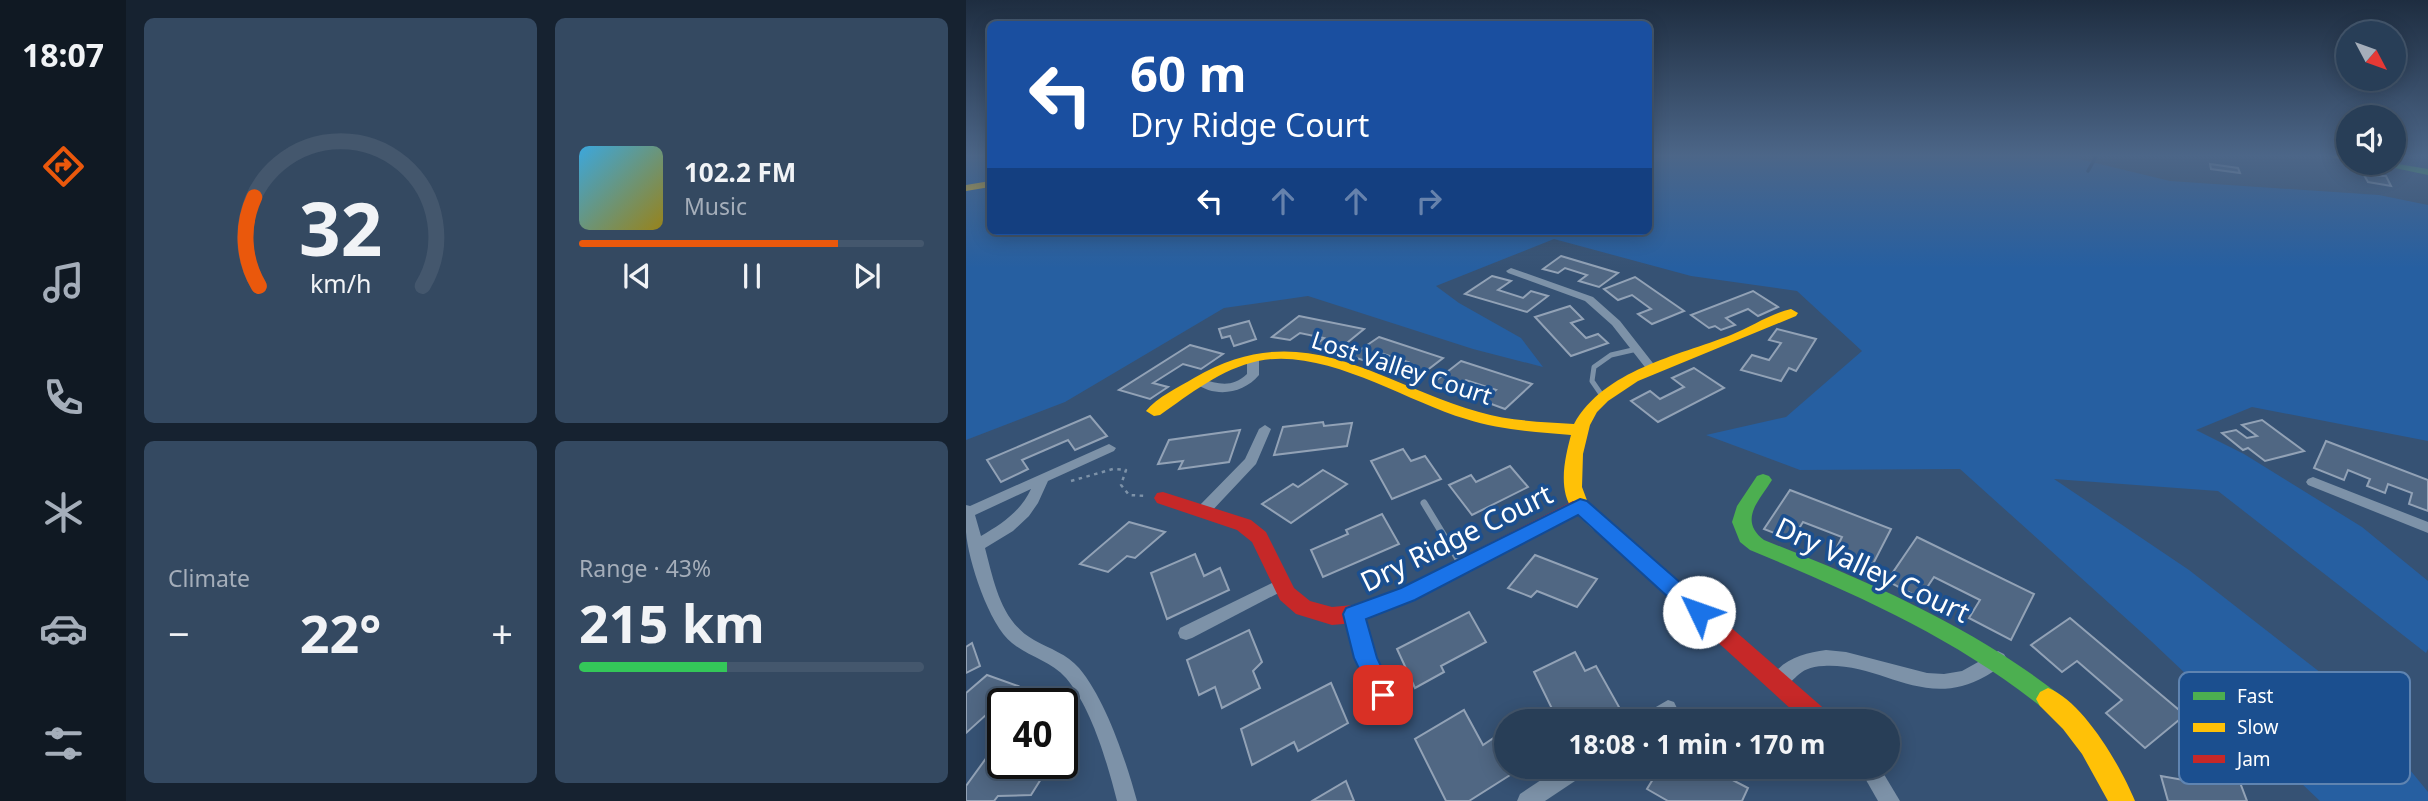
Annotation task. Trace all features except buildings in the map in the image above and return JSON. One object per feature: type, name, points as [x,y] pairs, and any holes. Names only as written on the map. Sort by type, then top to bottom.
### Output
[{"type":"street","points":[[1511,271],[1589,299],[1616,323],[1652,369]]},
{"type":"street","points":[[1791,313],[1723,343],[1697,350],[1652,369],[1603,397],[1592,408],[1580,430],[1572,465],[1575,497],[1580,506],[1808,709]]},
{"type":"street","name":"Lost Valley Court","points":[[1154,411],[1201,383],[1253,358],[1289,355],[1333,366],[1473,416],[1540,427],[1580,430]]},
{"type":"street","points":[[1204,510],[1251,461],[1265,429]]},
{"type":"street","points":[[1110,448],[967,512],[996,606],[1006,626],[1018,639],[1065,665],[1076,678],[1098,717],[1126,801]]},
{"type":"street","points":[[976,546],[1006,529],[1027,510],[1035,499],[1042,480]]},
{"type":"street","name":"Dry Valley Court","points":[[1763,480],[1741,517],[1741,528],[1745,537],[1757,545],[1930,620],[1998,659],[2034,685],[2073,723],[2100,755],[2114,778],[2122,801]]},
{"type":"street","points":[[2313,482],[2428,528]]},
{"type":"street","name":"Dry Ridge Court","points":[[1163,498],[1244,525],[1259,537],[1287,594],[1303,608],[1332,616],[1354,614],[1408,594],[1580,506]]},
{"type":"street","points":[[1186,633],[1282,584]]},
{"type":"street","points":[[1778,682],[1794,665],[1818,658],[1846,661],[1931,682],[1970,677],[1998,659]]},
{"type":"street","points":[[1527,801],[1560,779]]},
{"type":"street","points":[[1876,779],[1890,801]]},
{"type":"lane","points":[[1603,397],[1592,381],[1594,367],[1611,355],[1637,349]]},
{"type":"lane","points":[[1424,503],[1462,566]]},
{"type":"lane","points":[[1354,614],[1366,658],[1383,695]]},
{"type":"path","points":[[1042,480],[1067,482],[1113,469],[1126,470],[1121,485],[1129,495],[1163,498]]},
{"type":"shaded area","points":[[966,192],[987,192],[987,235],[1652,235],[1652,192],[2340,192],[2379,195],[2428,205],[2428,441],[2252,407],[2196,430],[2244,454],[2362,527],[2428,581],[2426,653],[2218,491],[2054,479],[2189,570],[2320,672],[2184,672],[1960,469],[1800,470],[1706,435],[1786,417],[1862,351],[1797,291],[1691,276],[1554,239],[1436,286],[1459,303],[1521,338],[1543,367],[1473,349],[1308,296],[1224,308],[1065,402],[966,440]]},
{"type":"shaded area","points":[[2410,770],[2428,792],[2428,801],[2320,801],[2302,784],[2410,784]]},
{"type":"traffic: fast","points":[[1763,480],[1746,506],[1741,522],[1747,537],[1757,545],[1871,593],[1945,630],[1981,650],[2048,699]]},
{"type":"traffic: slow","points":[[1618,540],[1580,506],[1573,487],[1574,454],[1582,425],[1590,410],[1602,398],[1633,378],[1791,313]]},
{"type":"traffic: slow","points":[[1154,411],[1209,376],[1238,362],[1269,355],[1293,355],[1345,367],[1473,416],[1512,424],[1579,430]]},
{"type":"traffic: slow","points":[[2048,699],[2071,721],[2090,746],[2122,801]]},
{"type":"traffic: jam","points":[[1163,498],[1244,525],[1259,537],[1287,594],[1303,608],[1332,616],[1354,614],[1408,594],[1580,506]]},
{"type":"traffic: jam","points":[[1618,540],[1808,709]]},
{"type":"route","points":[[1383,695],[1366,658],[1356,630],[1354,614],[1408,594],[1580,506],[1699,612]]}]
